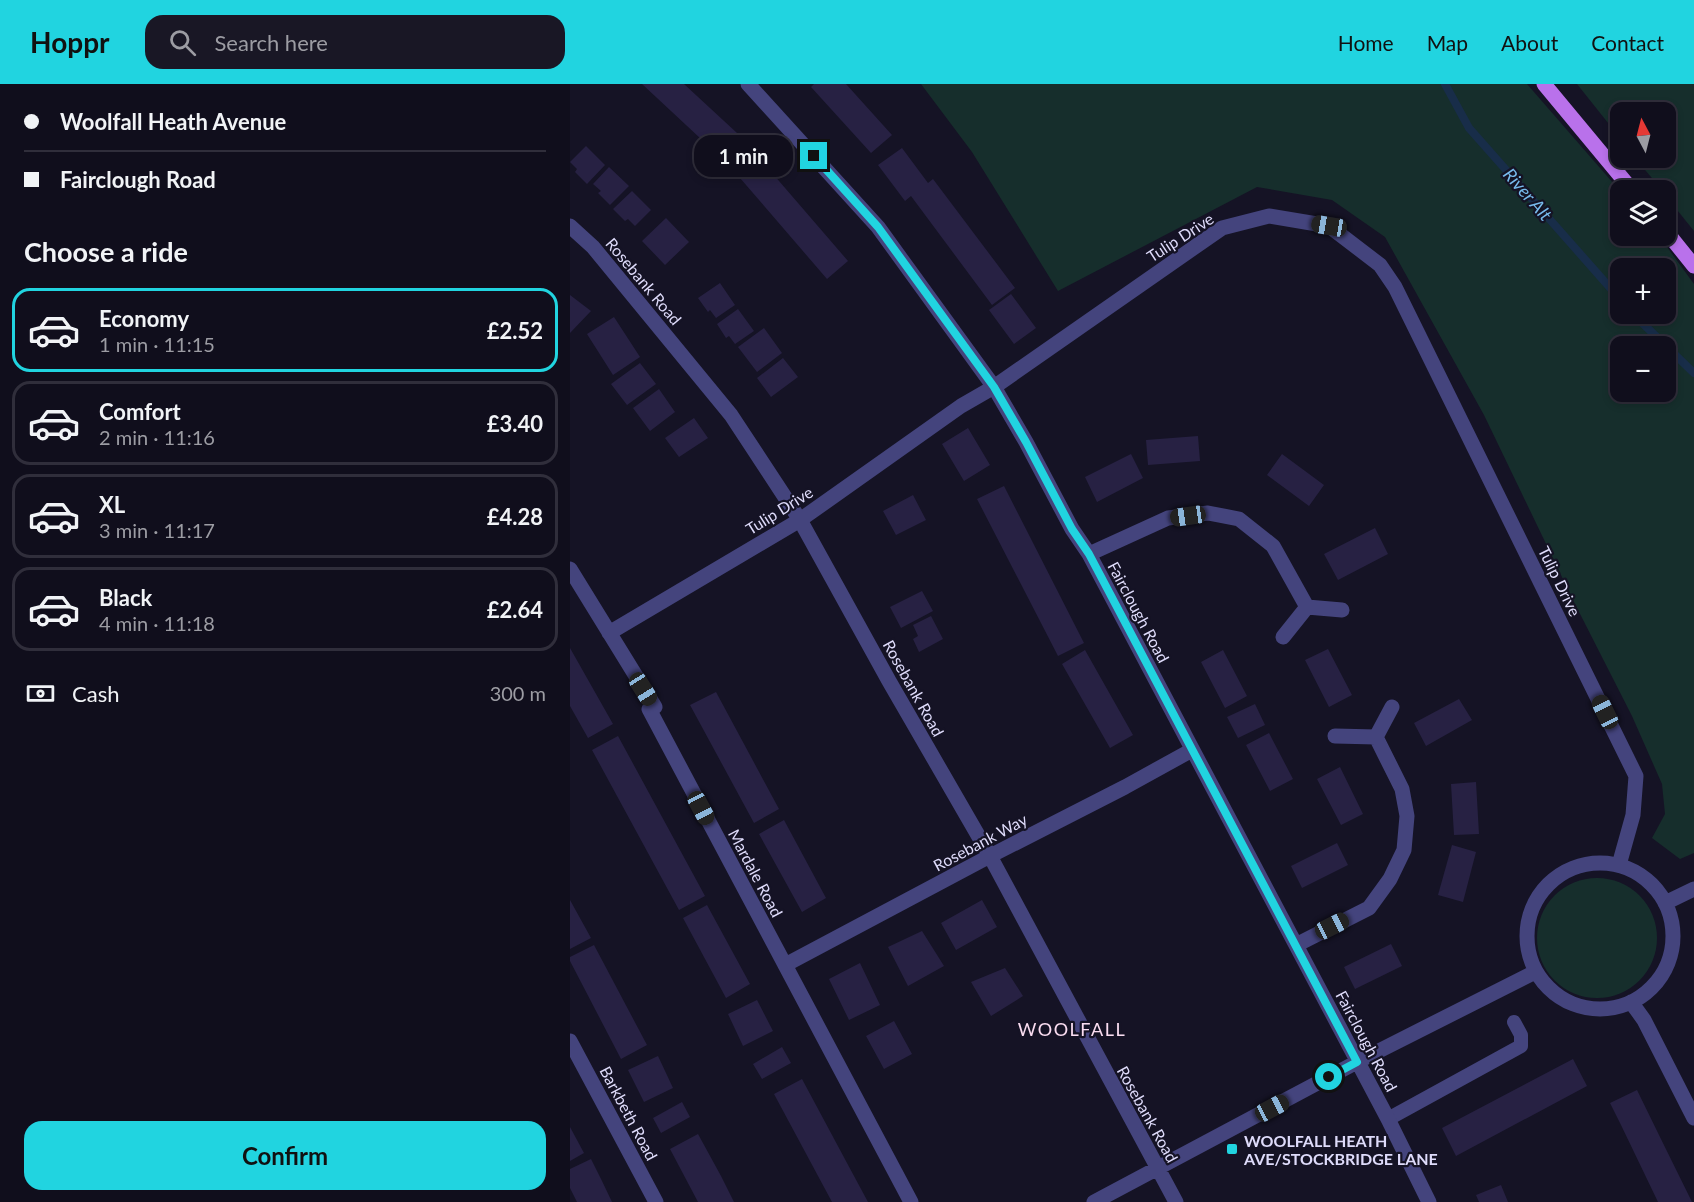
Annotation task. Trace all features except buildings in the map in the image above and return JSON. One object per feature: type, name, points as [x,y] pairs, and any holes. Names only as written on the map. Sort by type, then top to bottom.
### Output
[{"type":"main road","points":[[1544,84],[1624,180]]},
{"type":"main road","points":[[1676,244],[1694,267]]},
{"type":"street","name":"Fairclough Road","points":[[748,84],[878,227],[994,387],[1072,529],[1089,554],[1389,1119],[1429,1202]]},
{"type":"street","name":"Tulip Drive","points":[[609,633],[800,520],[961,406],[994,387],[1222,228],[1269,216],[1329,226],[1380,265],[1395,287],[1636,776],[1633,815],[1619,865]]},
{"type":"street","name":"Rosebank Road","points":[[570,225],[594,247],[731,415],[800,520],[990,856],[1176,1202]]},
{"type":"street","points":[[1089,554],[1168,518],[1208,513],[1239,519],[1273,546],[1307,608]]},
{"type":"street","name":"Mardale Road","points":[[570,569],[655,707],[649,709],[911,1202]]},
{"type":"street","points":[[1307,608],[1342,610]]},
{"type":"street","points":[[1283,638],[1307,608]]},
{"type":"street","points":[[1376,737],[1392,707]]},
{"type":"street","points":[[1335,736],[1376,737]]},
{"type":"street","points":[[1296,945],[1369,908],[1390,879],[1404,850],[1407,816],[1402,789],[1376,737]]},
{"type":"street","name":"Rosebank Way","points":[[785,965],[1192,750]]},
{"type":"street","points":[[1599,862],[1619,865],[1641,875],[1654,887],[1665,903],[1672,925],[1672,948],[1665,971],[1650,989],[1631,1002],[1610,1009],[1588,1009],[1567,1002],[1548,989],[1535,972],[1527,948],[1527,923],[1536,899],[1552,880],[1574,867],[1599,862]]},
{"type":"street","points":[[1665,903],[1694,889]]},
{"type":"street","points":[[1094,1202],[1158,1170],[1357,1062],[1535,972]]},
{"type":"street","points":[[1631,1002],[1644,1020],[1694,1118]]},
{"type":"street","name":"Barkbeth Road","points":[[570,1041],[656,1202]]},
{"type":"lane","points":[[1389,1119],[1521,1046],[1521,1035],[1514,1022]]},
{"type":"green space","points":[[921,84],[1527,84],[1610,180],[1610,246],[1666,246],[1675,258],[1610,258],[1610,324],[1676,324],[1676,259],[1694,284],[1694,853],[1680,859],[1652,838],[1665,814],[1662,784],[1632,716],[1484,415],[1385,237],[1332,200],[1257,187],[1058,291],[972,152]]},
{"type":"green space","points":[[1577,84],[1694,84],[1694,231],[1676,209],[1676,180],[1654,180],[1643,168],[1676,168],[1676,102],[1610,102],[1610,125]]},
{"type":"green space","points":[[1597,878],[1620,883],[1639,896],[1652,915],[1657,938],[1652,961],[1639,980],[1620,993],[1597,998],[1574,993],[1555,980],[1542,961],[1537,938],[1542,915],[1555,896],[1574,883]]},
{"type":"waterway","name":"River Alt","points":[[1445,84],[1469,128],[1610,288]]},
{"type":"waterway","name":"River Alt","points":[[1643,324],[1694,373]]},
{"type":"place","name":"WOOLFALL HEATH AVE/STOCKBRIDGE LANE","points":[[1232,1149]]},
{"type":"district","name":"WOOLFALL","points":[[1072,1029]]},
{"type":"route","points":[[814,156],[878,227],[994,387],[1072,529],[1089,554],[1357,1062],[1329,1077]]}]
